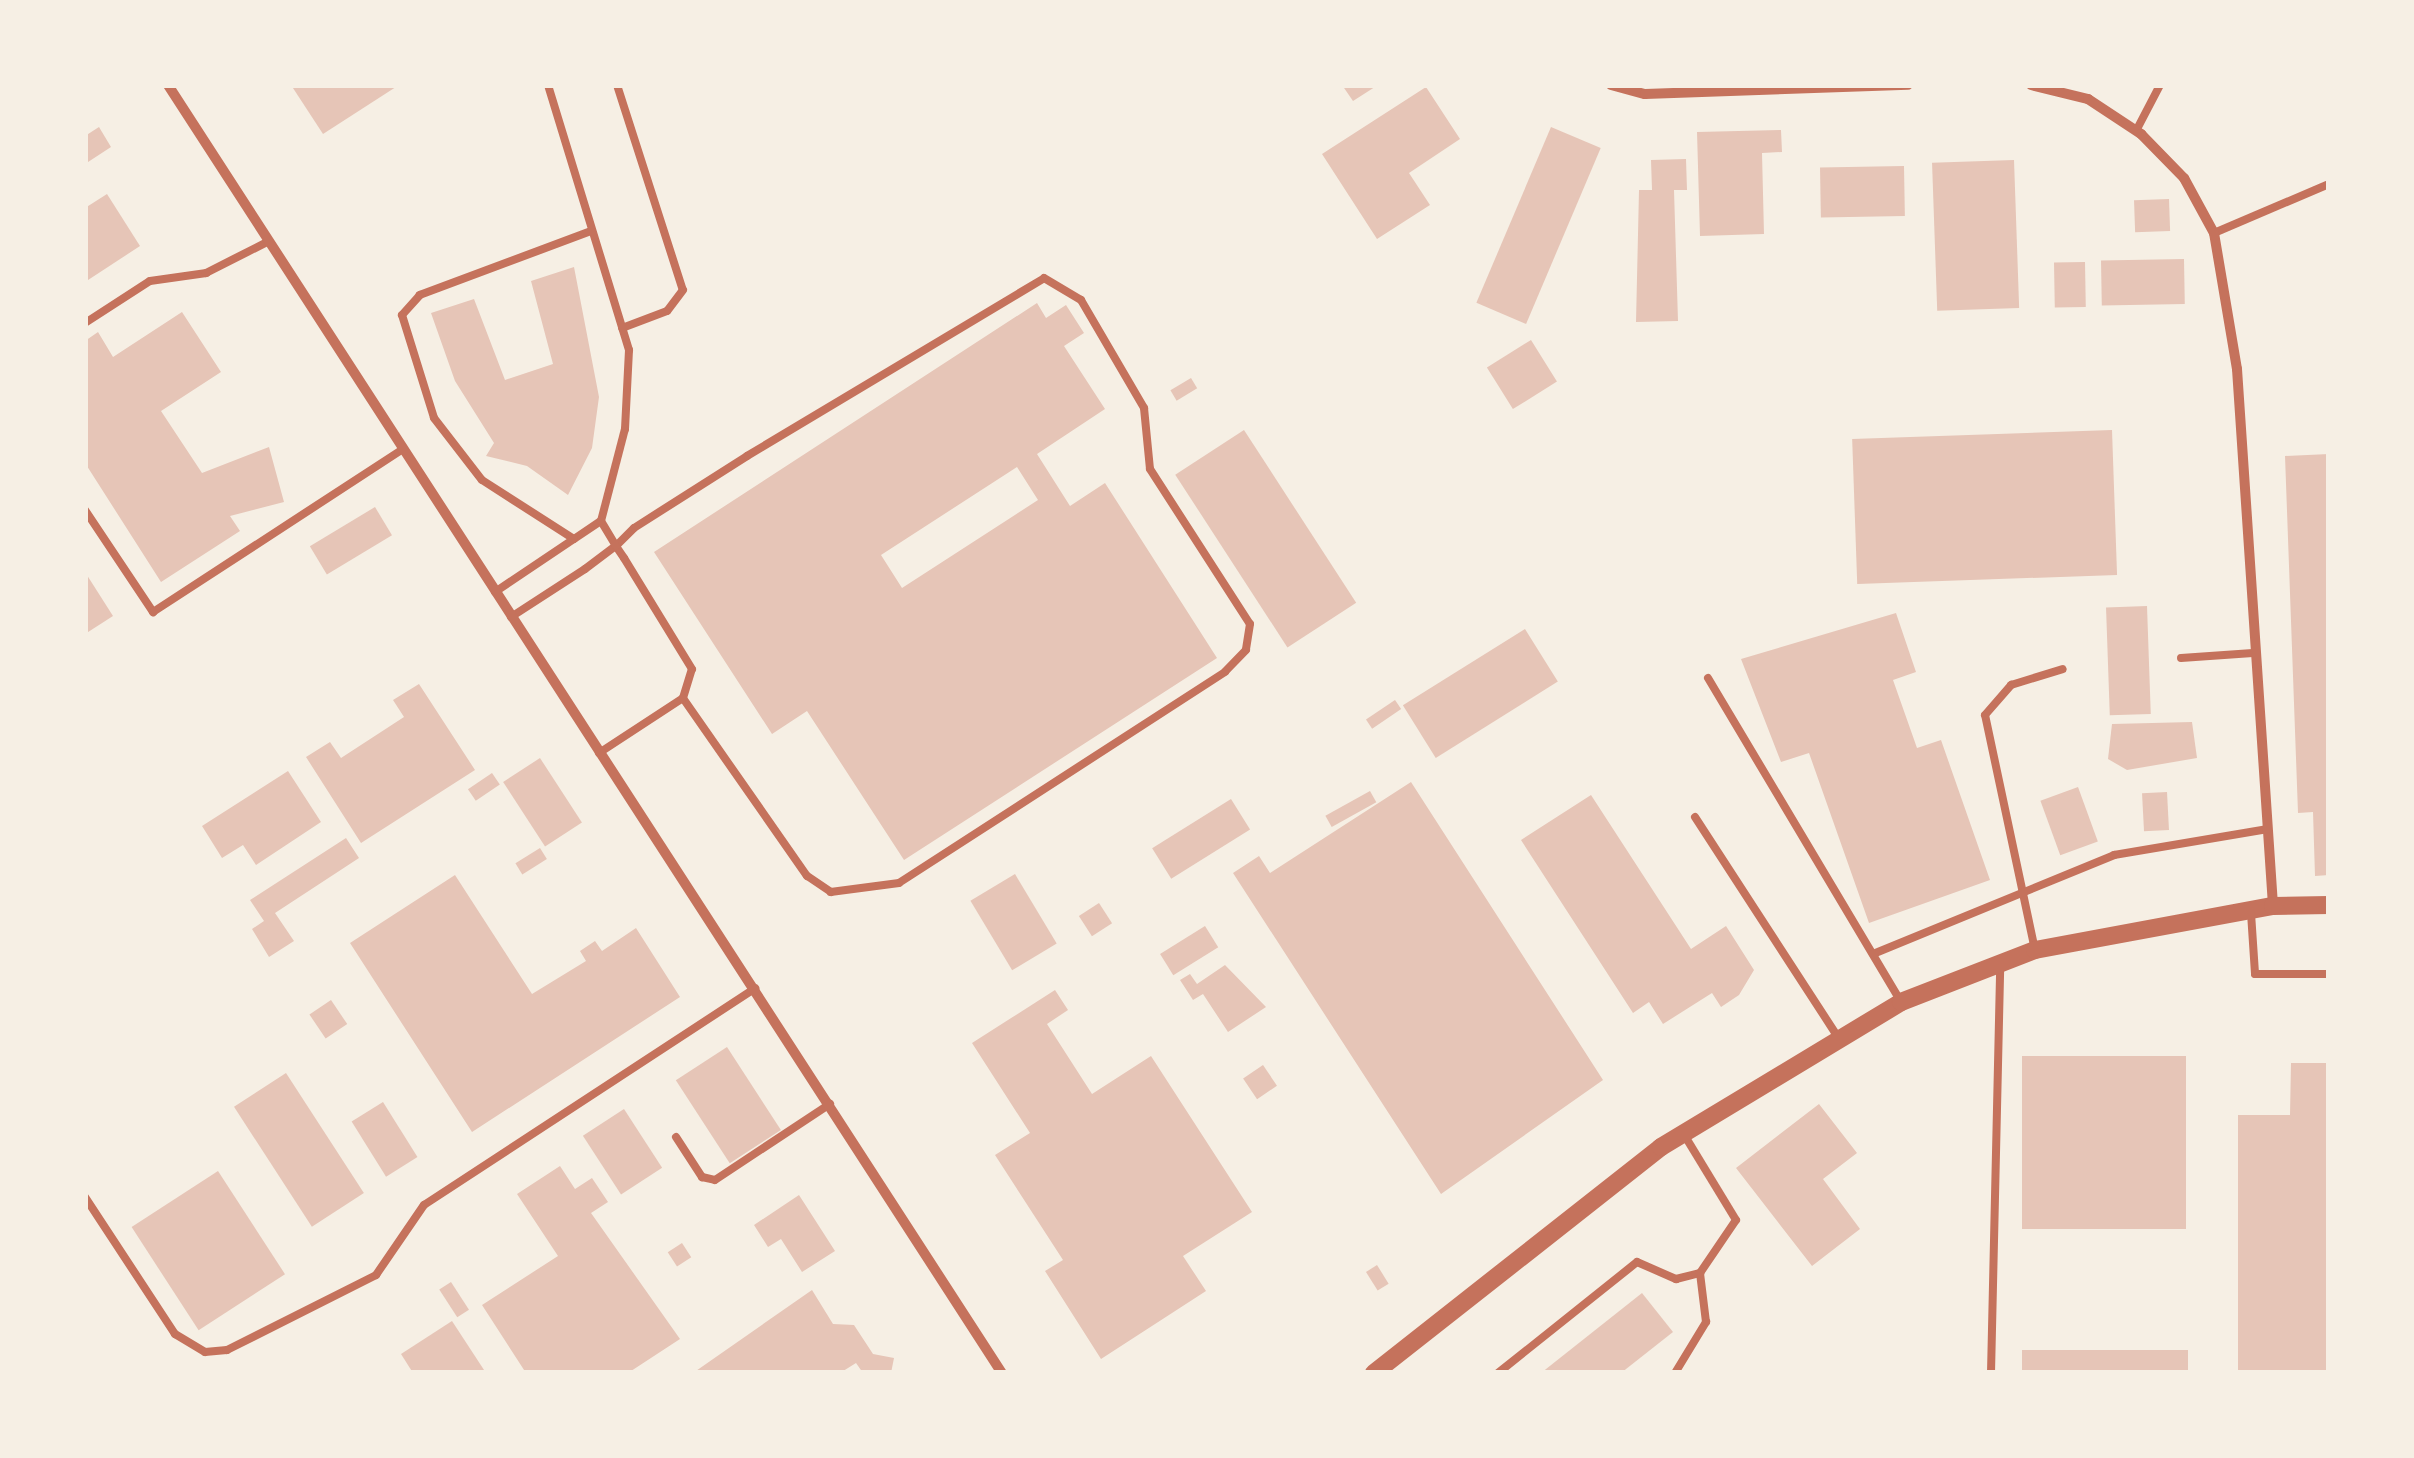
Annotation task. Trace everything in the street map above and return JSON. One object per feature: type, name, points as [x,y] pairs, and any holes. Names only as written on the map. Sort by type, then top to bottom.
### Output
[{"type":"street","points":[[168,85],[1002,1373]]},
{"type":"street","points":[[1612,85],[1646,94],[1908,85]]},
{"type":"street","points":[[2031,85],[2088,100],[2136,131],[2184,178],[2214,233],[2238,369],[2253,653],[2273,906]]},
{"type":"street","points":[[1374,1373],[1683,1133],[1836,1034],[1901,1002],[2035,950],[2273,906],[2329,905]]},
{"type":"lane","points":[[495,592],[601,521],[625,429],[622,328],[548,85]]},
{"type":"lane","points":[[617,85],[683,290],[667,311],[622,328]]},
{"type":"lane","points":[[2136,131],[2160,85]]},
{"type":"lane","points":[[2214,233],[2325,186],[2329,196]]},
{"type":"lane","points":[[574,539],[470,464],[434,418],[402,315],[420,295],[591,230]]},
{"type":"lane","points":[[85,323],[150,281],[206,273],[269,241]]},
{"type":"lane","points":[[511,617],[616,546],[1044,278],[1081,300],[1144,408],[1150,469],[1250,624],[1246,650],[1225,672],[899,883],[865,892],[831,892],[807,876],[683,698]]},
{"type":"lane","points":[[85,510],[153,612],[403,449]]},
{"type":"lane","points":[[599,753],[683,698],[692,669],[601,521]]},
{"type":"lane","points":[[2182,658],[2253,653]]},
{"type":"lane","points":[[2035,950],[1985,715],[2011,685],[2063,669]]},
{"type":"lane","points":[[1708,678],[1901,1002]]},
{"type":"lane","points":[[1694,817],[1836,1034]]},
{"type":"lane","points":[[1873,954],[2114,855],[2268,829]]},
{"type":"lane","points":[[2250,910],[2255,974],[2329,974]]},
{"type":"lane","points":[[1991,1373],[2000,964]]},
{"type":"lane","points":[[85,1197],[146,1302],[205,1352],[228,1350],[376,1276],[424,1204],[754,988]]},
{"type":"lane","points":[[676,1137],[702,1176],[714,1180],[830,1104]]},
{"type":"lane","points":[[1498,1373],[1637,1262],[1676,1279],[1700,1272],[1736,1220],[1683,1133]]},
{"type":"lane","points":[[1675,1373],[1706,1322],[1700,1272]]},
{"type":"building","points":[[291,85],[399,85],[323,134]]},
{"type":"building","points":[[1342,85],[1378,85],[1353,101]]},
{"type":"building","points":[[1426,87],[1460,139],[1409,173],[1430,205],[1377,239],[1322,154]]},
{"type":"building","points":[[99,127],[111,147],[85,164],[85,136]]},
{"type":"building","points":[[1551,127],[1601,148],[1526,324],[1476,303]]},
{"type":"building","points":[[1781,130],[1782,152],[1762,153],[1764,234],[1700,236],[1697,132]]},
{"type":"building","points":[[1686,159],[1687,190],[1674,190],[1678,321],[1636,322],[1639,190],[1652,190],[1651,160]]},
{"type":"building","points":[[2014,160],[2019,308],[1937,311],[1932,163]]},
{"type":"building","points":[[1904,166],[1905,216],[1821,217],[1820,167]]},
{"type":"building","points":[[107,194],[140,246],[85,282],[85,208]]},
{"type":"building","points":[[2169,199],[2170,231],[2135,232],[2134,200]]},
{"type":"building","points":[[2184,259],[2185,304],[2102,305],[2101,260]]},
{"type":"building","points":[[2085,262],[2086,307],[2055,308],[2054,263]]},
{"type":"building","points":[[574,267],[599,397],[592,448],[568,495],[527,466],[486,456],[494,443],[455,381],[431,313],[474,299],[505,380],[553,364],[531,281]]},
{"type":"building","points":[[1037,303],[1046,318],[1066,305],[1084,333],[1064,346],[1105,409],[1037,454],[1070,506],[1105,483],[1217,658],[904,860],[807,711],[772,734],[654,552]],"holes":[[[1017,467],[1038,500],[902,588],[881,555]]]},
{"type":"building","points":[[182,312],[221,372],[161,411],[202,473],[269,447],[284,502],[230,516],[240,531],[161,582],[85,463],[85,341],[98,332],[113,357]]},
{"type":"building","points":[[1531,340],[1557,382],[1513,409],[1487,368]]},
{"type":"building","points":[[1191,378],[1197,388],[1177,401],[1170,390]]},
{"type":"building","points":[[1244,430],[1356,603],[1287,647],[1175,475]]},
{"type":"building","points":[[2112,430],[2117,575],[1857,584],[1852,439]]},
{"type":"building","points":[[2329,454],[2329,875],[2315,876],[2313,812],[2298,813],[2285,456]]},
{"type":"building","points":[[375,507],[392,535],[327,574],[310,546]]},
{"type":"building","points":[[85,572],[113,616],[85,634]]},
{"type":"building","points":[[2147,606],[2151,714],[2110,715],[2106,607]]},
{"type":"building","points":[[1896,613],[1916,672],[1893,680],[1917,748],[1941,740],[1990,880],[1869,923],[1809,753],[1781,762],[1741,659]]},
{"type":"building","points":[[1525,629],[1558,682],[1436,758],[1403,705]]},
{"type":"building","points":[[419,684],[475,770],[361,843],[306,757],[330,742],[341,758],[404,717],[393,700]]},
{"type":"building","points":[[1395,700],[1401,709],[1372,729],[1366,720]]},
{"type":"building","points":[[2192,722],[2197,758],[2127,770],[2108,759],[2112,724]]},
{"type":"building","points":[[540,758],[582,823],[545,847],[503,782]]},
{"type":"building","points":[[288,771],[321,822],[256,865],[243,845],[222,858],[202,826]]},
{"type":"building","points":[[492,773],[500,785],[476,801],[468,789]]},
{"type":"building","points":[[1411,782],[1603,1080],[1441,1194],[1233,873],[1259,856],[1270,873]]},
{"type":"building","points":[[2078,787],[2098,842],[2060,855],[2040,801]]},
{"type":"building","points":[[1370,791],[1376,802],[1332,827],[1325,816]]},
{"type":"building","points":[[2167,792],[2169,830],[2144,831],[2142,793]]},
{"type":"building","points":[[1591,795],[1691,949],[1726,926],[1754,970],[1739,995],[1721,1007],[1712,993],[1663,1024],[1649,1002],[1633,1013],[1521,840]]},
{"type":"building","points":[[1231,799],[1250,830],[1171,879],[1152,848]]},
{"type":"building","points":[[346,838],[359,858],[275,913],[294,941],[269,957],[252,929],[264,921],[250,900]]},
{"type":"building","points":[[540,848],[547,859],[522,874],[515,863]]},
{"type":"building","points":[[1015,874],[1057,943],[1012,970],[970,901]]},
{"type":"building","points":[[455,875],[532,994],[586,961],[580,951],[595,941],[602,951],[636,928],[680,997],[472,1132],[350,943]]},
{"type":"building","points":[[1099,903],[1112,923],[1092,936],[1079,916]]},
{"type":"building","points":[[1205,926],[1218,947],[1173,975],[1160,954]]},
{"type":"building","points":[[1225,965],[1266,1007],[1228,1032],[1203,994],[1193,1000],[1180,980],[1190,974],[1197,984]]},
{"type":"building","points":[[1055,990],[1068,1010],[1047,1024],[1092,1094],[1151,1056],[1252,1212],[1183,1256],[1206,1291],[1101,1359],[1045,1271],[1063,1260],[995,1155],[1030,1133],[972,1043]]},
{"type":"building","points":[[331,1000],[347,1024],[326,1039],[309,1015]]},
{"type":"building","points":[[727,1047],[781,1130],[730,1163],[676,1080]]},
{"type":"building","points":[[2022,1056],[2186,1056],[2186,1229],[2022,1229]]},
{"type":"building","points":[[2291,1063],[2329,1063],[2329,1373],[2238,1373],[2238,1115],[2290,1115]]},
{"type":"building","points":[[1263,1065],[1277,1086],[1257,1099],[1243,1078]]},
{"type":"building","points":[[286,1073],[364,1193],[312,1227],[234,1107]]},
{"type":"building","points":[[383,1102],[417,1157],[386,1177],[352,1122]]},
{"type":"building","points":[[1819,1104],[1857,1153],[1823,1179],[1860,1229],[1812,1266],[1736,1168]]},
{"type":"building","points":[[624,1109],[662,1168],[621,1194],[583,1136]]},
{"type":"building","points":[[560,1166],[575,1189],[592,1178],[608,1202],[591,1213],[680,1339],[628,1373],[526,1373],[482,1305],[558,1256],[517,1194]]},
{"type":"building","points":[[218,1171],[285,1274],[199,1330],[132,1227]]},
{"type":"building","points":[[799,1195],[835,1251],[802,1272],[781,1239],[768,1247],[754,1225]]},
{"type":"building","points":[[682,1243],[691,1257],[677,1267],[668,1252]]},
{"type":"building","points":[[1377,1265],[1389,1284],[1378,1291],[1366,1272]]},
{"type":"building","points":[[451,1282],[469,1310],[457,1317],[439,1290]]},
{"type":"building","points":[[812,1290],[833,1324],[854,1325],[873,1354],[894,1358],[891,1373],[863,1373],[856,1363],[840,1373],[693,1373]]},
{"type":"building","points":[[1642,1293],[1673,1332],[1621,1373],[1541,1373]]},
{"type":"building","points":[[452,1321],[486,1373],[413,1373],[401,1354]]},
{"type":"building","points":[[2022,1350],[2188,1350],[2188,1373],[2022,1373]]}]
